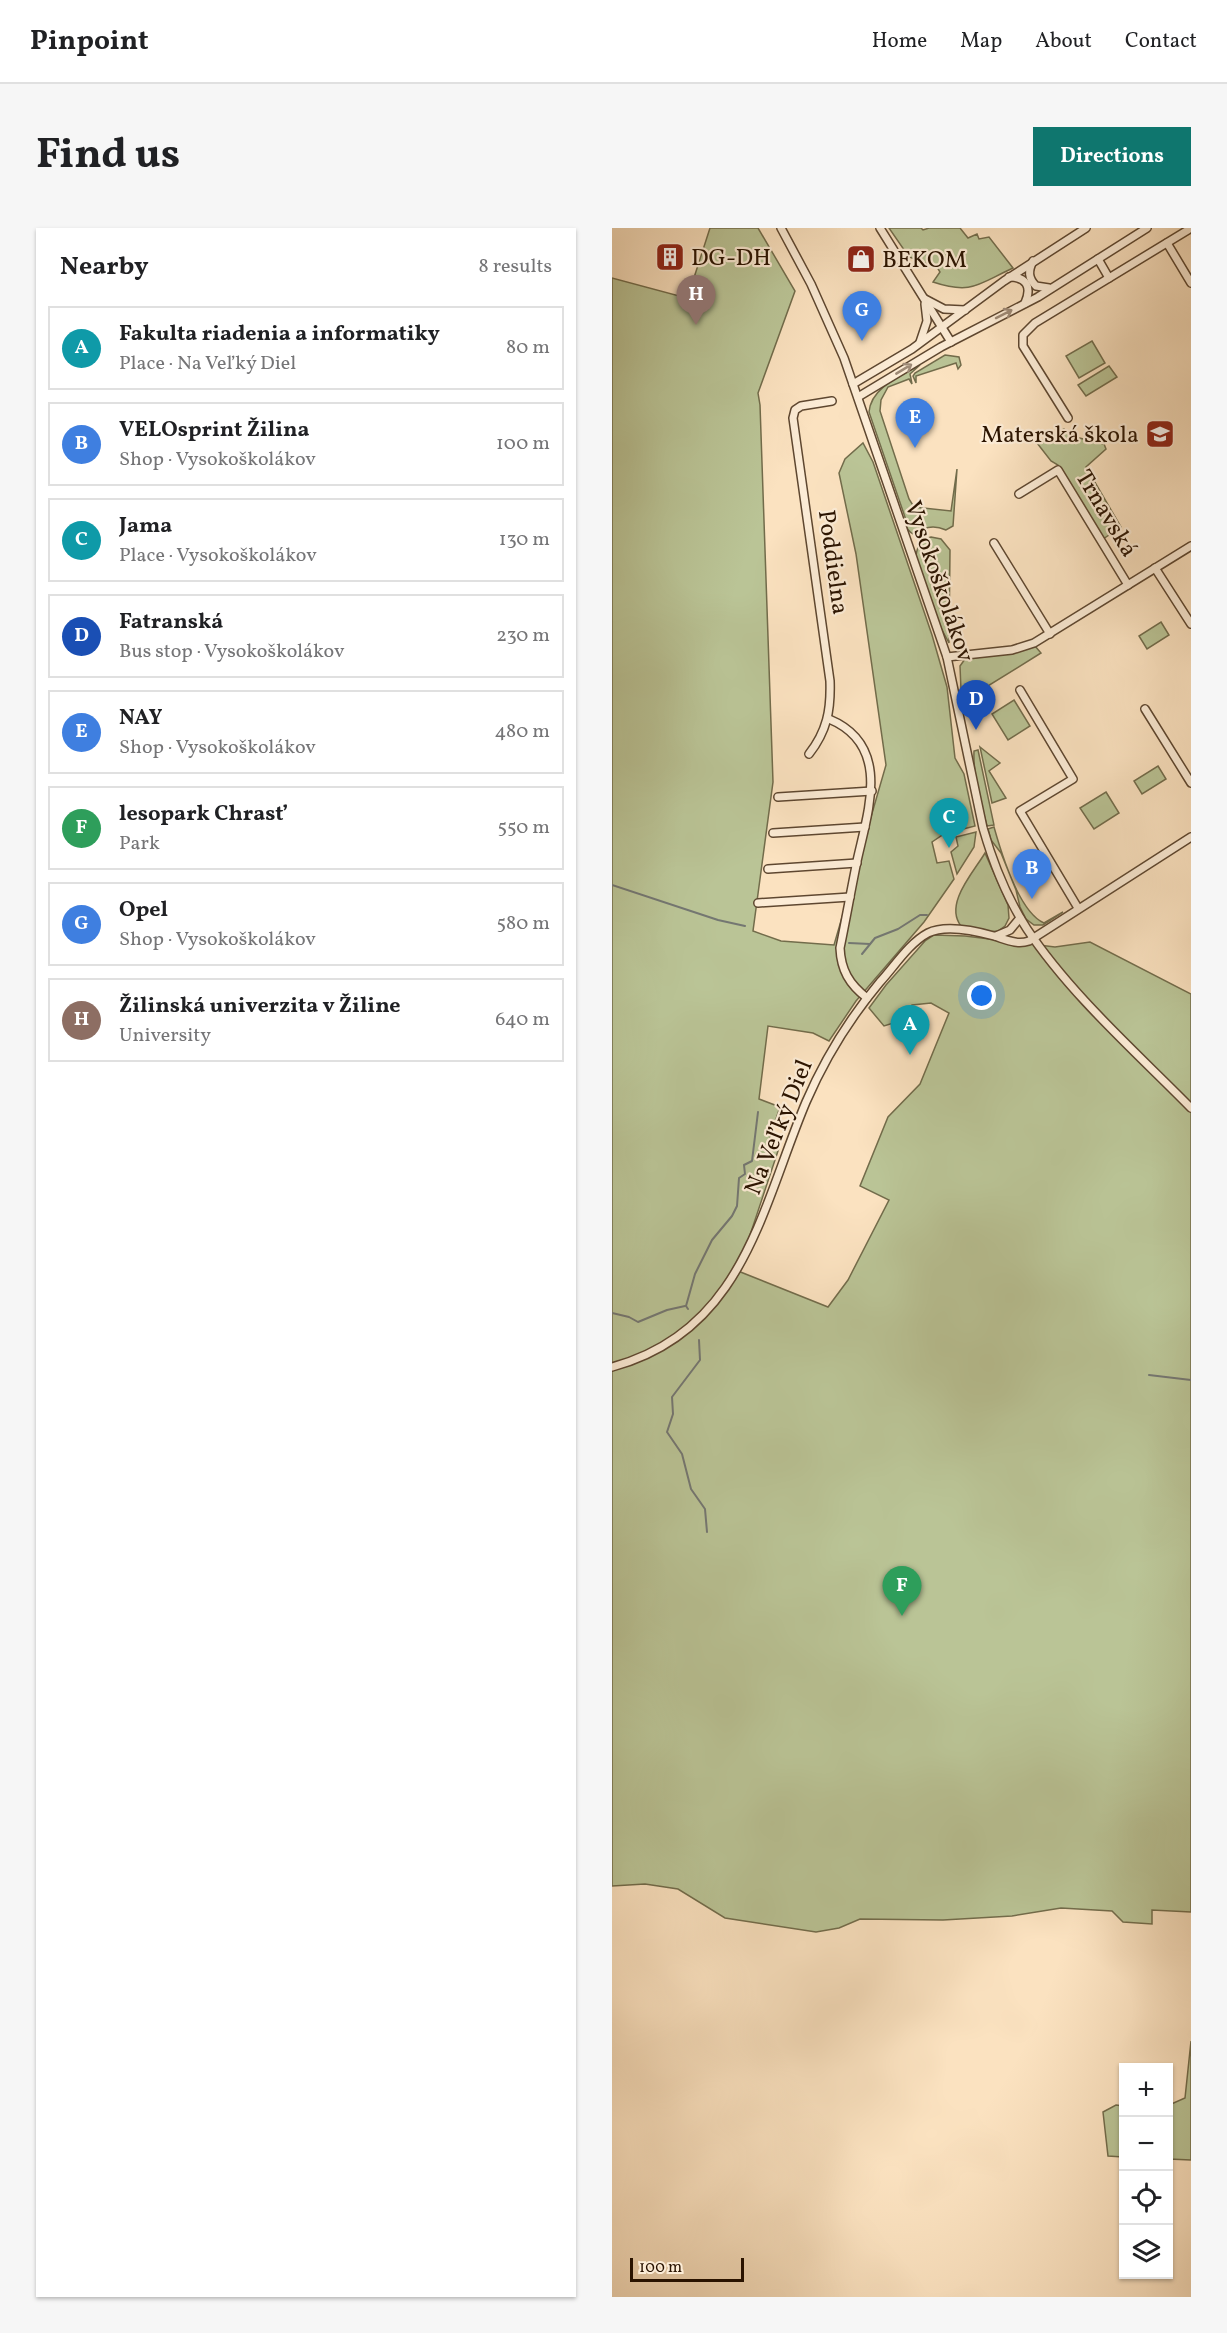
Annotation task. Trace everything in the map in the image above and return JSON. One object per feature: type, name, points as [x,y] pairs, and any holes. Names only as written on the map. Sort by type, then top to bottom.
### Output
[{"type":"street","name":"Vysokoškolákov","points":[[781,228],[817,296],[853,384],[947,657],[985,834],[997,869],[1020,918],[1034,938],[1082,996],[1191,1108]]},
{"type":"street","points":[[880,228],[951,342]]},
{"type":"street","points":[[858,397],[951,342],[1025,303],[1147,228]]},
{"type":"street","points":[[853,384],[919,344],[1009,277],[1080,229]]},
{"type":"street","points":[[1068,418],[1023,346],[1023,334],[1035,323],[1188,230]]},
{"type":"street","points":[[1167,243],[1191,283]]},
{"type":"street","points":[[1098,259],[1109,278]]},
{"type":"street","points":[[1033,261],[1029,272],[1032,283],[1041,288],[1054,286]]},
{"type":"street","points":[[1009,277],[1017,277],[1028,284],[1030,289],[1025,303]]},
{"type":"street","points":[[919,344],[927,321],[924,298]]},
{"type":"street","points":[[924,298],[944,309],[965,310]]},
{"type":"street","name":"Poddielna","points":[[809,754],[829,719],[830,681],[793,418],[795,410],[801,406],[832,401]]},
{"type":"street","name":"Trnavská","points":[[1019,494],[1058,470],[1128,585]]},
{"type":"street","points":[[994,543],[1050,634]]},
{"type":"street","points":[[947,657],[1023,648],[1050,634],[1191,546]]},
{"type":"street","points":[[1155,568],[1191,624]]},
{"type":"street","points":[[1020,690],[1074,779],[1020,811],[1078,908]]},
{"type":"street","points":[[1145,709],[1191,783]]},
{"type":"street","points":[[829,719],[848,729],[861,745],[869,767],[872,791],[840,948],[841,965],[848,980],[867,998]]},
{"type":"street","points":[[778,797],[872,791]]},
{"type":"street","points":[[772,833],[865,827]]},
{"type":"street","points":[[1034,938],[1191,837]]},
{"type":"street","points":[[768,869],[857,863]]},
{"type":"street","points":[[758,903],[850,897]]},
{"type":"street","points":[[994,936],[1010,930],[1020,918]]},
{"type":"street","name":"Na Veľký Diel","points":[[612,1366],[640,1358],[669,1344],[703,1317],[722,1294],[739,1269],[758,1229],[822,1067],[840,1036],[867,998],[915,943],[929,932],[949,929],[1022,943],[1034,938]]},
{"type":"green space","points":[[710,228],[758,228],[795,291],[758,393],[773,782],[753,931],[781,941],[834,945],[886,765],[856,554],[839,473],[845,459],[863,443],[873,462],[932,635],[947,687],[955,758],[964,774],[975,826],[944,834],[932,842],[937,863],[949,861],[954,879],[924,922],[856,1001],[829,1041],[813,1033],[768,1026],[759,1099],[780,1107],[768,1143],[779,1148],[738,1271],[828,1307],[848,1280],[889,1200],[860,1186],[888,1117],[920,1084],[949,1013],[931,1003],[912,1005],[903,1020],[884,1026],[869,1008],[925,941],[934,935],[965,936],[1055,947],[1090,942],[1191,994],[1191,1912],[1152,1910],[1152,1924],[1123,1922],[1112,1911],[1061,1908],[1012,1916],[943,1920],[860,1919],[839,1928],[816,1932],[725,1918],[678,1889],[645,1884],[612,1886],[612,278],[679,296],[691,287]]},
{"type":"green space","points":[[889,228],[921,228],[923,230],[960,228],[968,238],[977,234],[979,239],[989,237],[1013,268],[983,283],[966,288],[933,282],[940,272],[937,267],[909,257]]},
{"type":"green space","points":[[1092,341],[1105,363],[1079,378],[1066,356]]},
{"type":"green space","points":[[945,355],[959,357],[961,365],[958,369],[956,363],[916,376],[916,383],[913,376],[915,373]]},
{"type":"green space","points":[[920,365],[910,374],[912,384],[909,379],[888,387],[881,400],[880,411],[909,499],[914,507],[951,511],[957,469],[953,526],[946,530],[938,527],[926,528],[915,535],[907,527],[869,412],[871,403],[881,389]]},
{"type":"green space","points":[[1109,366],[1117,377],[1086,396],[1078,385]]},
{"type":"green space","points":[[1064,429],[1071,436],[1104,444],[1106,449],[1086,467],[1121,527],[1103,539],[1058,465],[1051,461],[1037,443]]},
{"type":"green space","points":[[931,537],[941,539],[950,550],[949,643],[941,628],[916,556],[920,544]]},
{"type":"green space","points":[[1161,622],[1169,635],[1147,649],[1139,636]]},
{"type":"green space","points":[[1035,646],[1041,653],[983,689],[961,690],[960,666],[965,659],[1014,653]]},
{"type":"green space","points":[[1014,700],[1030,726],[1008,740],[992,714]]},
{"type":"green space","points":[[980,747],[1000,763],[989,771],[1006,798],[992,803]]},
{"type":"green space","points":[[978,750],[994,825],[987,826],[978,788],[974,751]]},
{"type":"green space","points":[[1158,766],[1166,779],[1142,794],[1134,781]]},
{"type":"green space","points":[[1106,792],[1119,813],[1094,829],[1080,808]]},
{"type":"green space","points":[[994,827],[1012,880],[1035,917],[1044,923],[1063,912],[1043,925],[1034,925],[1026,919],[1020,907],[1016,890],[1001,853],[991,840],[988,829]]},
{"type":"green space","points":[[976,832],[974,847],[957,874],[951,852],[958,846],[956,837]]},
{"type":"green space","points":[[985,853],[1008,905],[1009,918],[1005,926],[998,931],[989,932],[961,926],[956,908],[962,889]]},
{"type":"green space","points":[[1191,2041],[1191,2160],[1173,2159],[1173,2103],[1185,2098]]},
{"type":"green space","points":[[1119,2105],[1119,2157],[1108,2156],[1103,2112]]},
{"type":"waterway","points":[[612,885],[718,920],[745,926]]},
{"type":"waterway","points":[[862,954],[875,938],[898,929],[920,915],[927,915]]},
{"type":"waterway","points":[[849,943],[870,944]]},
{"type":"waterway","points":[[688,1309],[686,1306],[695,1274],[712,1240],[732,1216],[737,1206],[739,1178],[745,1174],[744,1165],[752,1161],[758,1112]]},
{"type":"waterway","points":[[612,1313],[638,1322],[667,1310],[685,1306]]},
{"type":"waterway","points":[[699,1340],[700,1360],[672,1397],[673,1414],[667,1432],[682,1454],[691,1489],[705,1509],[707,1532]]},
{"type":"waterway","points":[[1149,1375],[1191,1380]]},
{"type":"place","name":"DG-DH","points":[[670,257]]},
{"type":"place","name":"BEKOM","points":[[861,259]]},
{"type":"place","name":"Žilinská univerzita v Žiline","points":[[696,325]]},
{"type":"place","name":"Opel","points":[[862,341]]},
{"type":"place","name":"Materská škola","points":[[1160,434]]},
{"type":"place","name":"NAY","points":[[915,448]]},
{"type":"place","name":"Fatranská","points":[[976,730]]},
{"type":"place","name":"Jama","points":[[949,848]]},
{"type":"place","name":"VELOsprint Žilina","points":[[1032,899]]},
{"type":"place","name":"Fakulta riadenia a informatiky","points":[[910,1055]]},
{"type":"place","name":"lesopark Chrasť","points":[[902,1616]]}]
